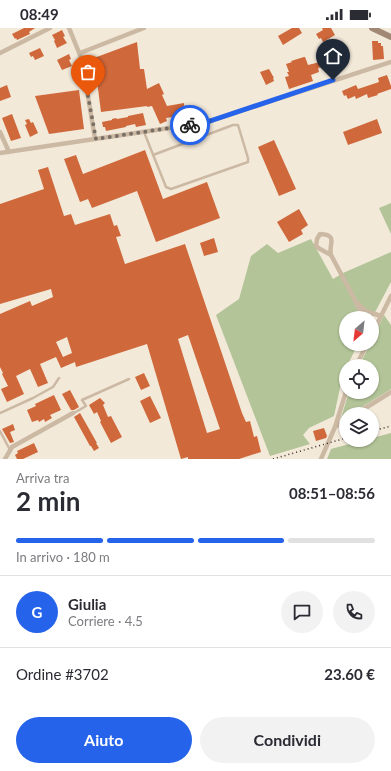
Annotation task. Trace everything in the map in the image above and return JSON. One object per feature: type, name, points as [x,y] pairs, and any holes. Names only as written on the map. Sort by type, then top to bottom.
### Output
[{"type":"street","points":[[0,53],[50,28]]},
{"type":"street","points":[[69,28],[80,53],[96,139]]},
{"type":"street","points":[[80,53],[144,28]]},
{"type":"street","points":[[372,28],[391,37]]},
{"type":"street","points":[[0,153],[210,121],[391,62]]},
{"type":"street","points":[[0,132],[8,152]]},
{"type":"street","points":[[331,255],[316,246],[317,239],[320,234],[327,234],[330,236],[332,241],[330,250],[331,255],[360,311]]},
{"type":"street","points":[[379,320],[391,296]]},
{"type":"street","points":[[356,302],[366,311],[381,316]]},
{"type":"street","points":[[367,407],[391,392]]},
{"type":"street","points":[[321,459],[336,427],[344,399]]},
{"type":"street","points":[[5,459],[12,447],[73,414]]},
{"type":"lane","points":[[144,132],[153,155],[166,186],[171,189],[248,162],[238,125],[233,124],[153,155]]},
{"type":"lane","points":[[0,413],[53,387],[59,378]]},
{"type":"lane","points":[[73,414],[86,406],[82,400],[129,379]]},
{"type":"lane","points":[[0,431],[10,451]]},
{"type":"green space","points":[[391,203],[391,234],[379,208]]},
{"type":"green space","points":[[311,239],[333,279],[343,273],[391,252],[391,282],[376,311],[339,311],[339,351],[354,351],[350,359],[339,359],[339,392],[334,416],[309,428],[303,435],[310,444],[270,456],[216,315],[239,299],[251,256],[267,244],[278,253]]},
{"type":"green space","points":[[384,315],[391,325],[391,389],[379,396],[379,359],[362,359],[366,351],[379,351],[379,325]]},
{"type":"green space","points":[[347,399],[375,399],[362,407],[344,407]]},
{"type":"green space","points":[[391,433],[391,459],[327,459],[331,449],[339,447],[379,447],[379,436]]},
{"type":"building","points":[[24,28],[35,28],[29,32],[30,34],[17,40],[16,38],[15,39],[12,34]]},
{"type":"building","points":[[292,28],[299,28],[302,33],[283,45],[278,36]]},
{"type":"building","points":[[322,28],[331,28],[335,35],[323,42],[316,34],[323,30]]},
{"type":"building","points":[[62,30],[65,36],[63,37],[67,43],[57,48],[52,35]]},
{"type":"building","points":[[372,41],[378,41],[378,43],[381,43],[381,46],[383,46],[384,59],[373,60]]},
{"type":"building","points":[[137,42],[140,69],[144,69],[147,89],[159,83],[167,106],[184,103],[185,115],[166,118],[167,121],[160,124],[152,106],[101,112],[94,58]]},
{"type":"building","points":[[341,43],[345,54],[336,58],[330,47]]},
{"type":"building","points":[[40,48],[44,56],[35,60],[29,53]]},
{"type":"building","points":[[69,54],[71,59],[69,60],[72,66],[62,70],[57,60]]},
{"type":"building","points":[[305,57],[308,65],[320,62],[322,67],[318,68],[319,72],[311,75],[313,81],[289,89],[285,77],[289,76],[286,64]]},
{"type":"building","points":[[269,69],[274,81],[266,85],[260,72]]},
{"type":"building","points":[[387,75],[391,89],[368,98],[367,94],[356,99],[355,96],[348,99],[346,95],[344,96],[342,91],[356,85],[358,89],[379,82],[378,78]]},
{"type":"building","points":[[7,85],[11,97],[0,101],[0,88]]},
{"type":"building","points":[[79,90],[84,129],[49,134],[35,96]]},
{"type":"building","points":[[143,113],[146,125],[136,127],[135,124],[106,131],[105,127],[103,127],[102,122]]},
{"type":"building","points":[[12,114],[21,138],[11,141],[2,118]]},
{"type":"building","points":[[29,119],[31,123],[33,122],[38,133],[30,137],[25,125],[27,124],[25,120]]},
{"type":"building","points":[[377,119],[382,133],[348,145],[343,132]]},
{"type":"building","points":[[274,140],[296,189],[279,196],[258,147]]},
{"type":"building","points":[[145,150],[163,199],[207,182],[220,218],[156,242],[137,191],[92,208],[88,199],[80,202],[64,159],[76,155],[83,174]]},
{"type":"building","points":[[48,167],[64,216],[71,214],[75,225],[110,214],[114,226],[117,225],[121,236],[116,237],[125,264],[185,244],[242,413],[246,422],[250,421],[254,437],[257,436],[261,452],[239,459],[188,459],[188,457],[181,459],[147,344],[76,367],[75,362],[61,368],[56,357],[40,364],[48,383],[38,387],[30,369],[16,376],[24,394],[7,402],[1,389],[8,386],[0,367],[0,314],[30,301],[32,306],[53,297],[51,289],[0,304],[0,204],[44,189],[38,170]],"holes":[[[188,335],[220,429],[207,433],[178,339]],[[67,337],[72,353],[63,357],[56,342]]]},
{"type":"building","points":[[299,209],[308,225],[301,230],[303,234],[289,242],[277,222]]},
{"type":"building","points":[[214,238],[218,252],[204,256],[200,243]]},
{"type":"building","points":[[144,373],[150,386],[141,390],[135,377]]},
{"type":"building","points":[[70,390],[79,407],[74,410],[71,410],[62,394]]},
{"type":"building","points":[[54,395],[61,410],[50,415],[52,418],[45,422],[44,419],[39,422],[38,420],[32,422],[27,410],[36,406],[35,404]]},
{"type":"building","points":[[150,396],[161,418],[150,423],[140,401]]},
{"type":"building","points":[[100,398],[105,403],[103,405],[108,417],[111,416],[122,437],[111,443],[100,422],[101,421],[97,412],[94,414],[89,405]]},
{"type":"building","points":[[80,413],[99,448],[94,451],[74,417]]},
{"type":"building","points":[[13,424],[15,430],[10,432],[14,442],[10,443],[2,429]]},
{"type":"building","points":[[324,428],[327,436],[326,438],[316,441],[313,431]]},
{"type":"building","points":[[34,443],[38,452],[23,459],[17,459],[15,455],[18,453],[17,451]]},
{"type":"railway","points":[[379,429],[391,426]]},
{"type":"railway","points":[[273,459],[339,440]]},
{"type":"way so far","points":[[88,96],[96,139],[190,125]]},
{"type":"route","points":[[190,125],[210,121],[333,80]]}]
